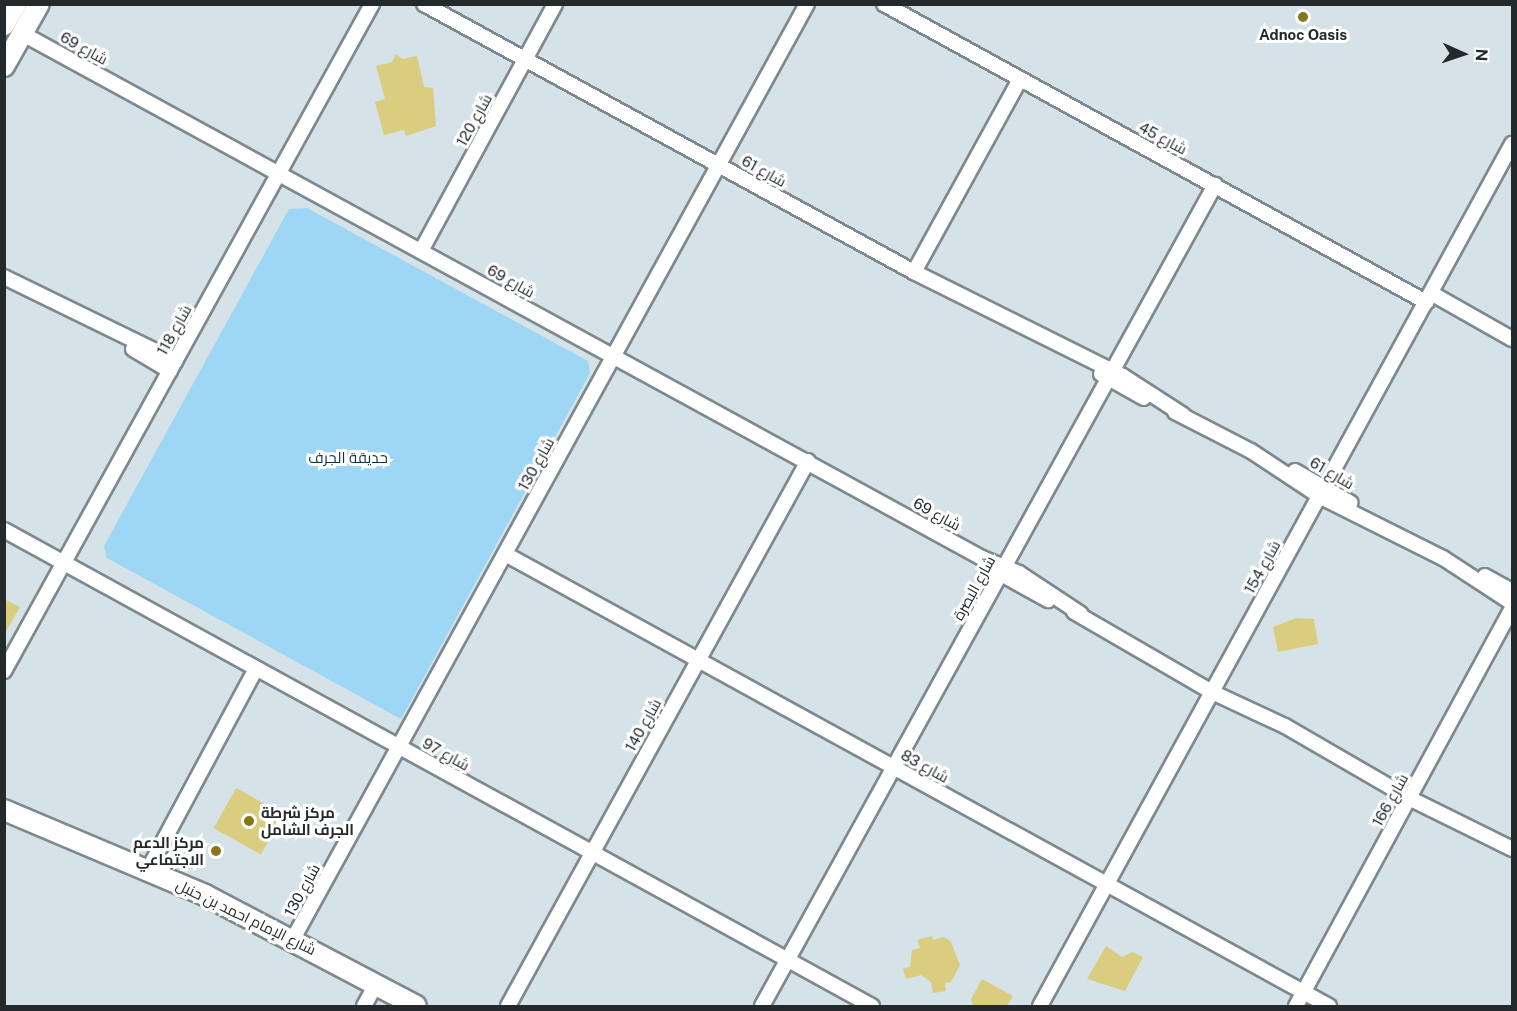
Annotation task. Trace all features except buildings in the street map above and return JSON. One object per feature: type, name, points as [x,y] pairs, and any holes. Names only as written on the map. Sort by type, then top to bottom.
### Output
[{"type":"street","points":[[4,25],[16,4]]},
{"type":"street","points":[[4,66],[39,4]]},
{"type":"street","name":"شارع 118","points":[[4,671],[372,4]]},
{"type":"street","name":"شارع 61","points":[[424,4],[914,272],[1251,451],[1392,531],[1512,591]]},
{"type":"street","name":"شارع 120","points":[[421,251],[555,4]]},
{"type":"street","name":"شارع 130","points":[[293,939],[807,4]]},
{"type":"street","name":"شارع 45","points":[[884,4],[1215,185],[1512,339]]},
{"type":"street","name":"شارع 69","points":[[23,34],[808,461],[1002,571],[1512,849]]},
{"type":"street","points":[[914,272],[1020,79]]},
{"type":"street","name":"شارع 154","points":[[1040,1006],[1428,297],[1511,150]]},
{"type":"street","name":"شارع البصرة","points":[[762,1006],[1215,185]]},
{"type":"street","points":[[4,277],[173,366]]},
{"type":"street","name":"شارع 140","points":[[508,1006],[808,461]]},
{"type":"street","name":"شارع 97","points":[[4,530],[873,1006]]},
{"type":"street","name":"شارع 83","points":[[505,554],[1329,1006]]},
{"type":"street","name":"شارع 61","points":[[1443,558],[1512,603]]},
{"type":"street","name":"شارع 166","points":[[1296,1006],[1512,609]]},
{"type":"street","points":[[147,870],[256,669]]},
{"type":"street","name":"شارع الإمام احمد بن حنبل","points":[[4,810],[147,870],[293,939],[416,1006]]},
{"type":"street","points":[[363,1006],[376,984]]},
{"type":"green space","name":"حديقة الجرف","points":[[307,208],[588,361],[590,373],[401,719],[107,558],[104,546],[289,209]]},
{"type":"place","name":"Adnoc Oasis","points":[[1303,17]]},
{"type":"place","name":"مركز شرطة الجرف الشامل","points":[[249,821]]},
{"type":"place","name":"مركز الدعم الاجتماعي","points":[[216,851]]}]
